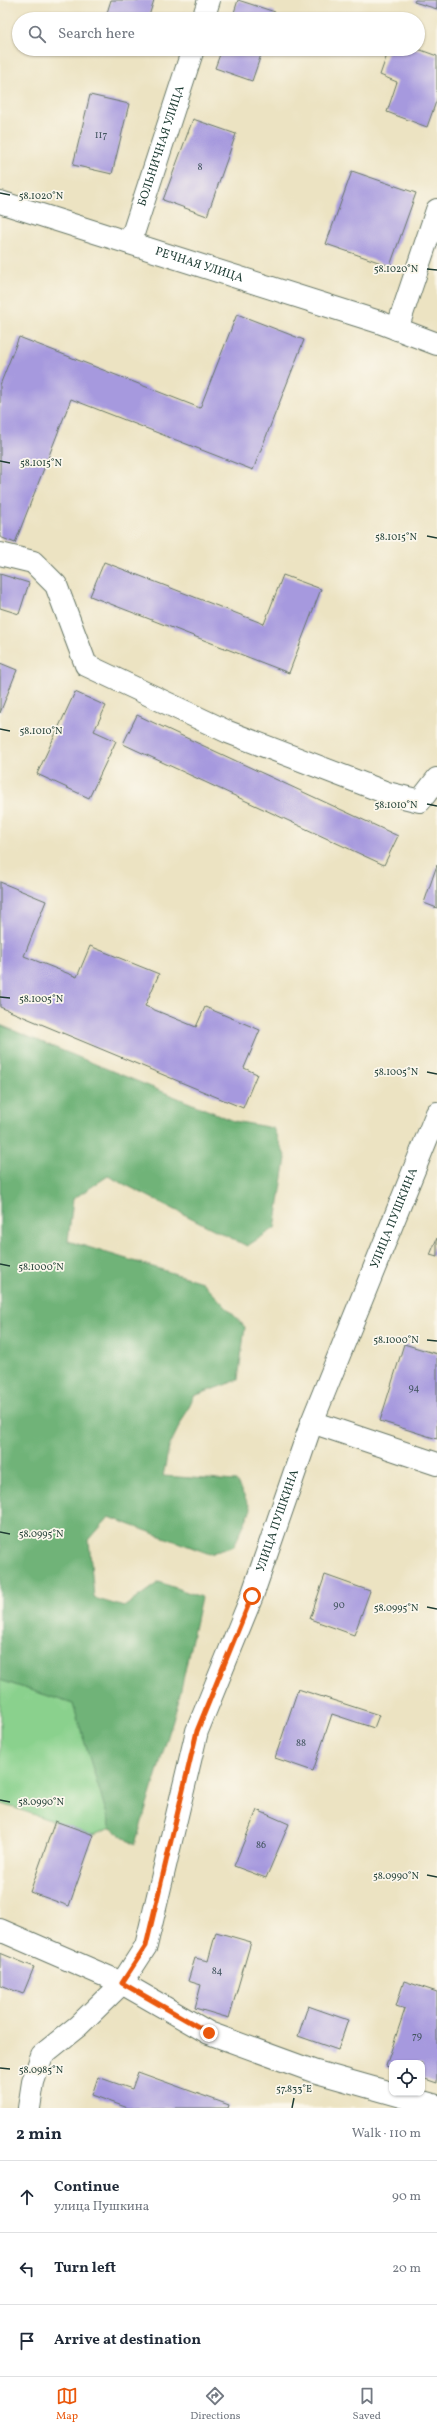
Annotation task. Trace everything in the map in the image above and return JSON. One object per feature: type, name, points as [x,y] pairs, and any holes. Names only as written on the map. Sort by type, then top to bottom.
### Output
[{"type":"street","points":[[205,12],[209,0]]},
{"type":"street","name":"БОЛЬНИЧНАЯ УЛИЦА","points":[[130,243],[191,56]]},
{"type":"street","name":"РЕЧНАЯ УЛИЦА","points":[[0,202],[397,329],[437,344]]},
{"type":"street","points":[[397,329],[437,210]]},
{"type":"street","points":[[0,554],[33,562],[56,585],[86,665],[228,732],[387,793],[420,801],[437,779]]},
{"type":"street","name":"УЛИЦА ПУШКИНА","points":[[29,2108],[33,2082],[42,2055],[78,2026],[122,1983],[146,1946],[197,1731],[252,1596],[312,1422],[437,1113]]},
{"type":"street","points":[[312,1422],[437,1464]]},
{"type":"street","points":[[0,1930],[122,1983],[209,2033],[313,2072],[437,2106]]},
{"type":"green space","points":[[0,1025],[234,1121],[273,1128],[286,1158],[275,1228],[247,1246],[108,1176],[73,1199],[68,1241],[202,1282],[245,1327],[238,1380],[194,1396],[169,1447],[163,1476],[236,1481],[251,1509],[234,1546],[210,1554],[109,1517],[89,1540],[94,1598],[124,1607],[159,1582],[201,1597],[178,1703],[135,1845],[111,1828],[73,1704],[0,1680]]},
{"type":"green space","points":[[0,1680],[73,1704],[111,1828],[94,1835],[0,1803]]},
{"type":"building","points":[[111,0],[154,0],[150,12],[107,12]]},
{"type":"building","points":[[238,0],[275,12],[234,12]]},
{"type":"building","points":[[415,0],[437,0],[437,9],[414,2]]},
{"type":"building","points":[[425,52],[437,56],[437,99],[427,127],[387,112],[397,82],[380,75],[387,56],[425,56]]},
{"type":"building","points":[[219,56],[261,56],[252,81],[215,68]]},
{"type":"building","points":[[90,95],[129,104],[112,174],[73,165]]},
{"type":"building","points":[[193,119],[236,134],[207,216],[163,200]]},
{"type":"building","points":[[352,171],[416,193],[390,266],[326,244]]},
{"type":"building","points":[[237,314],[304,340],[253,470],[71,399],[15,543],[0,537],[0,385],[19,337],[200,408]]},
{"type":"building","points":[[104,562],[264,624],[283,575],[321,589],[289,673],[90,596]]},
{"type":"building","points":[[0,574],[29,583],[19,614],[0,608]]},
{"type":"building","points":[[0,663],[17,670],[0,713]]},
{"type":"building","points":[[75,692],[106,706],[94,731],[116,741],[89,798],[37,774]]},
{"type":"building","points":[[137,715],[398,836],[384,865],[123,744]]},
{"type":"building","points":[[437,865],[437,908],[424,903]]},
{"type":"building","points":[[0,882],[46,901],[24,956],[77,977],[90,946],[159,974],[145,1006],[196,1027],[205,1007],[260,1030],[244,1068],[257,1074],[243,1108],[0,1007]]},
{"type":"building","points":[[437,1238],[437,1257],[430,1255]]},
{"type":"building","points":[[404,1344],[437,1354],[437,1439],[380,1421]]},
{"type":"building","points":[[325,1575],[370,1591],[354,1635],[310,1619]]},
{"type":"building","points":[[298,1689],[379,1715],[374,1728],[332,1714],[313,1771],[275,1758]]},
{"type":"building","points":[[257,1810],[289,1824],[266,1878],[234,1866]]},
{"type":"building","points":[[55,1821],[94,1835],[69,1906],[30,1892]]},
{"type":"building","points":[[216,1932],[251,1942],[229,2018],[195,2008],[201,1985],[188,1981],[195,1958],[208,1961]]},
{"type":"building","points":[[0,1953],[34,1967],[23,1994],[0,1985]]},
{"type":"building","points":[[404,1981],[437,1992],[437,2083],[425,2079],[425,2060],[389,2060],[389,2067],[386,2066],[405,2009],[396,2006]]},
{"type":"building","points":[[308,2006],[348,2020],[338,2050],[298,2036]]},
{"type":"building","points":[[138,2072],[229,2105],[228,2108],[128,2108],[92,2095],[98,2077],[132,2089]]},
{"type":"route","points":[[209,2033],[122,1983],[146,1946],[197,1731],[252,1596]]}]
